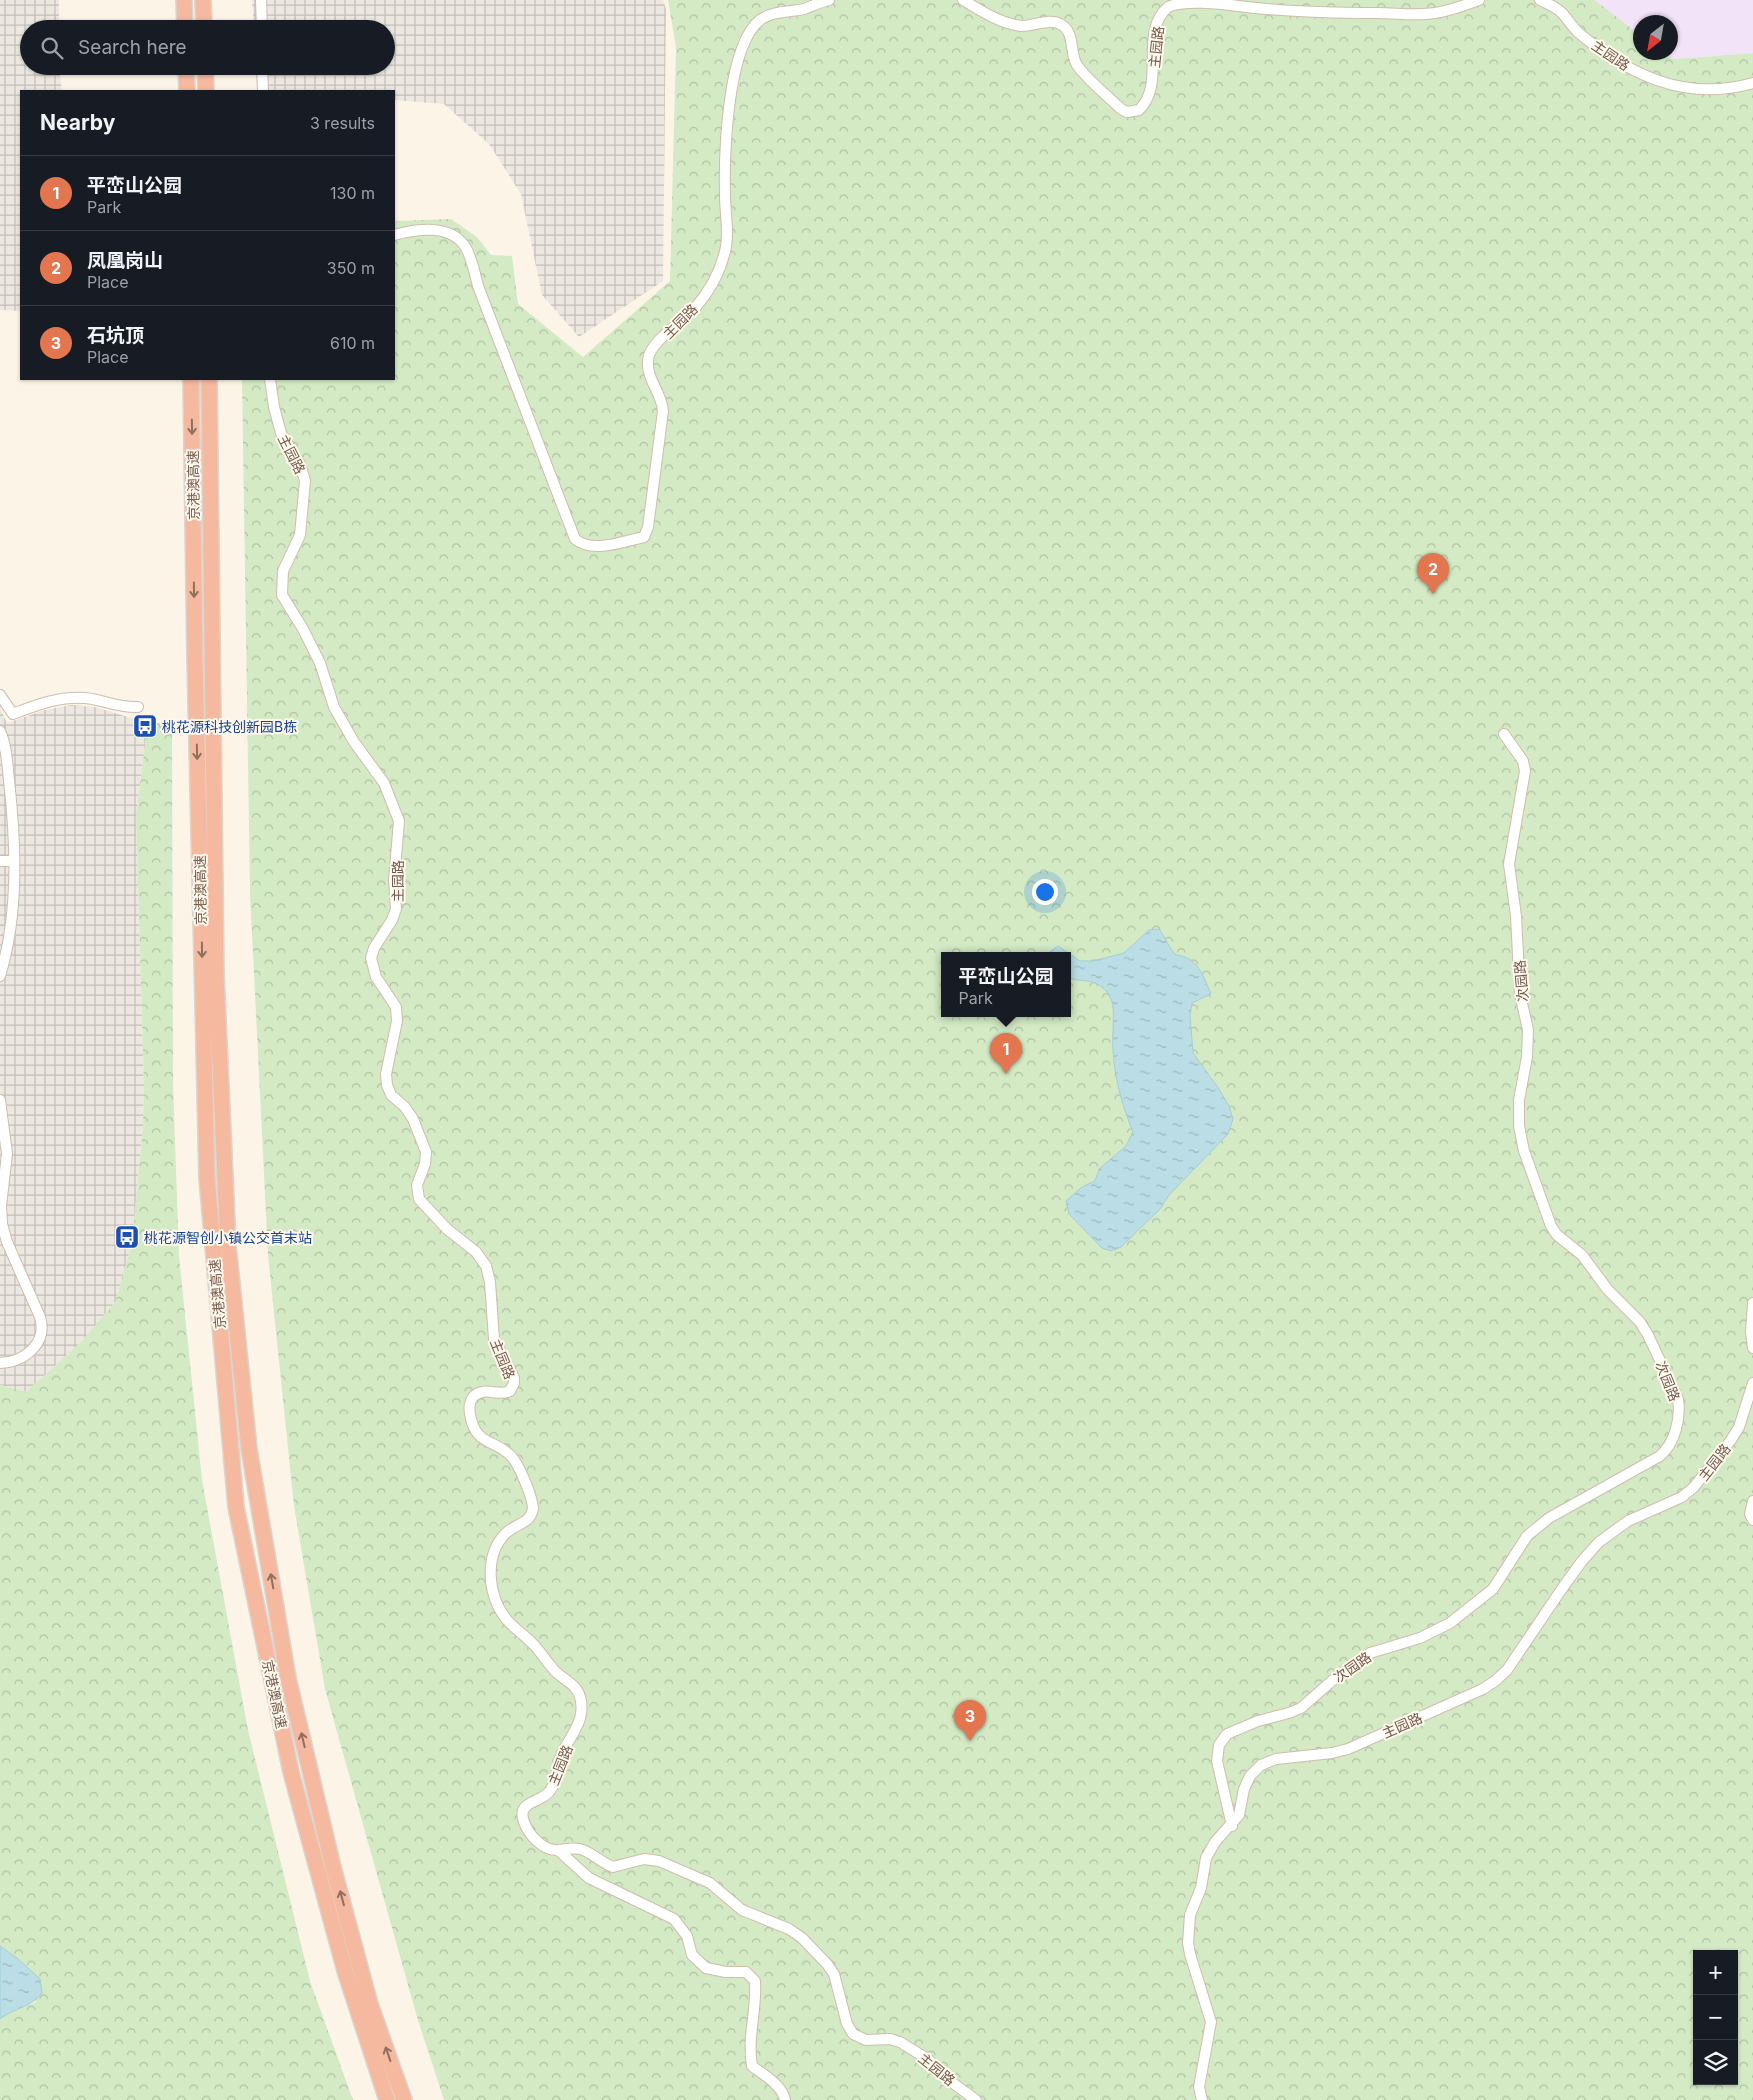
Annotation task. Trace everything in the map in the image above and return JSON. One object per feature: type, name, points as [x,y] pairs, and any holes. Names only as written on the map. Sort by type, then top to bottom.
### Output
[{"type":"highway","points":[[184,0],[185,20]]},
{"type":"highway","points":[[203,0],[204,20]]},
{"type":"highway","points":[[186,75],[187,90]]},
{"type":"highway","points":[[205,75],[206,90]]},
{"type":"highway","name":"京港澳高速","points":[[191,380],[195,678],[207,1178],[236,1507],[291,1772],[345,1971],[387,2100]]},
{"type":"highway","name":"京港澳高速","points":[[209,380],[216,975],[228,1245],[249,1449],[288,1678],[333,1867],[370,2004],[404,2100]]},
{"type":"street","points":[[261,0],[262,20]]},
{"type":"street","name":"主园路","points":[[395,235],[414,230],[434,230],[452,236],[461,242],[467,250],[478,286],[550,471],[568,526],[575,539],[584,545],[595,546],[644,537],[648,527],[663,411],[660,398],[649,373],[649,354],[656,343],[696,307],[717,276],[725,254],[727,233],[724,144],[742,44],[751,29],[767,16],[802,9],[829,0]]},
{"type":"street","name":"主园路","points":[[963,0],[1011,24],[1032,25],[1055,22],[1061,24],[1070,36],[1077,65],[1121,109],[1127,112],[1134,112],[1144,106],[1152,81],[1153,45],[1156,25],[1164,11],[1174,2],[1193,0],[1296,12],[1421,14],[1447,10],[1479,0]]},
{"type":"street","name":"主园路","points":[[1540,0],[1563,13],[1573,28],[1618,62],[1638,74],[1702,90],[1733,88],[1753,83]]},
{"type":"street","points":[[262,75],[263,90]]},
{"type":"street","name":"主园路","points":[[270,380],[274,407],[281,433],[300,464],[305,481],[300,535],[283,571],[281,580],[282,595],[303,629],[320,663],[331,701],[354,742],[384,783],[399,821],[394,874],[396,910],[392,920],[374,948],[371,958],[376,977],[394,1002],[397,1013],[386,1074],[387,1085],[392,1095],[414,1119],[426,1152],[426,1160],[417,1189],[419,1199],[447,1229],[479,1255],[486,1266],[490,1282],[494,1339],[514,1378],[510,1391],[503,1393],[483,1392],[474,1396],[469,1404],[471,1419],[480,1437],[513,1458],[520,1470],[533,1506],[528,1519],[509,1530],[497,1546],[491,1560],[491,1582],[498,1604],[506,1618],[536,1647],[555,1671],[572,1685],[580,1697],[579,1721],[560,1757],[554,1785],[545,1796],[527,1804],[523,1814],[524,1824],[538,1841],[549,1849],[580,1849],[613,1867],[644,1859],[659,1861],[710,1883],[742,1910],[789,1929],[802,1938],[828,1964],[834,1974],[847,2024],[853,2034],[866,2040],[890,2039],[900,2042],[929,2060],[946,2078],[976,2100]]},
{"type":"street","points":[[0,695],[13,714],[43,703],[70,698],[97,700],[119,707],[138,707]]},
{"type":"street","points":[[0,731],[5,745],[5,793],[14,861],[12,917],[8,946],[0,976]]},
{"type":"street","name":"次园路","points":[[1232,1826],[1217,1761],[1220,1745],[1227,1734],[1258,1720],[1295,1711],[1307,1704],[1332,1680],[1370,1654],[1420,1638],[1450,1623],[1498,1585],[1524,1540],[1533,1529],[1549,1518],[1660,1456],[1669,1446],[1675,1430],[1678,1399],[1648,1335],[1634,1316],[1608,1290],[1582,1255],[1550,1226],[1521,1143],[1518,1100],[1527,1057],[1528,1030],[1520,994],[1516,916],[1509,864],[1526,771],[1523,761],[1504,734]]},
{"type":"street","points":[[0,861],[14,861]]},
{"type":"street","points":[[0,1100],[7,1154],[1,1206],[2,1224],[7,1242],[40,1317],[42,1326],[39,1340],[30,1352],[19,1359],[0,1363]]},
{"type":"street","points":[[1753,1303],[1751,1332],[1753,1348]]},
{"type":"street","name":"主园路","points":[[1202,2100],[1199,2086],[1211,2022],[1190,1954],[1188,1942],[1190,1915],[1201,1888],[1209,1852],[1232,1826],[1241,1811],[1246,1782],[1260,1765],[1286,1757],[1332,1753],[1348,1749],[1495,1682],[1507,1670],[1550,1604],[1582,1561],[1599,1542],[1628,1521],[1682,1497],[1697,1483],[1727,1447],[1735,1433],[1753,1383]]},
{"type":"street","points":[[1753,1501],[1750,1514],[1753,1520]]},
{"type":"street","points":[[558,1850],[589,1878],[674,1919],[687,1936],[692,1955],[706,1968],[726,1972],[746,1972],[755,1981],[756,1997],[749,2048],[752,2066],[772,2081],[784,2094],[785,2100]]},
{"type":"shaded area","points":[[0,0],[59,0],[59,20],[20,20],[20,75],[60,75],[62,90],[20,90],[20,311],[0,310]]},
{"type":"shaded area","points":[[252,0],[663,0],[666,9],[663,281],[579,337],[542,295],[521,194],[489,144],[444,104],[395,100],[395,90],[257,90],[256,75],[395,75],[395,20],[253,20]]},
{"type":"shaded area","points":[[1595,0],[1753,0],[1753,53],[1678,59],[1678,15],[1633,15],[1633,30]]},
{"type":"shaded area","points":[[71,705],[95,707],[148,723],[136,815],[144,1087],[143,1125],[132,1244],[115,1302],[82,1341],[26,1392],[0,1385],[0,708],[7,723],[45,710]]},
{"type":"green space","points":[[668,0],[1595,0],[1633,30],[1633,60],[1678,60],[1753,53],[1753,2100],[444,2100],[417,2017],[325,1689],[294,1506],[268,1255],[250,894],[242,380],[395,380],[395,221],[451,219],[477,237],[491,255],[512,256],[518,304],[583,357],[670,281],[676,47]]},
{"type":"green space","points":[[148,723],[172,723],[173,1083],[179,1256],[202,1480],[248,1730],[310,1981],[353,2100],[0,2100],[0,2019],[8,2013],[36,2002],[17,1958],[0,1946],[0,1385],[26,1392],[82,1341],[115,1302],[132,1244],[143,1125],[144,1087],[136,815]]},
{"type":"water","points":[[1159,929],[1176,955],[1190,959],[1195,963],[1211,994],[1192,1003],[1190,1015],[1193,1053],[1219,1089],[1229,1106],[1233,1119],[1228,1134],[1169,1195],[1160,1209],[1121,1247],[1111,1251],[1102,1248],[1069,1214],[1066,1201],[1082,1187],[1095,1181],[1099,1169],[1126,1146],[1133,1132],[1120,1095],[1115,1070],[1113,1057],[1113,1005],[1109,995],[1102,987],[1088,981],[1071,979],[1071,955],[1080,961],[1093,961],[1124,953],[1149,930]]},
{"type":"water","points":[[1058,946],[1067,952],[1050,952]]},
{"type":"water","points":[[0,1946],[17,1958],[40,1979],[42,1993],[38,1998],[0,2019]]},
{"type":"place","name":"凤凰岗山","points":[[1433,594]]},
{"type":"place","name":"桃花源科技创新园B栋","points":[[145,726]]},
{"type":"place","name":"平峦山公园","points":[[1006,1074]]},
{"type":"place","name":"桃花源智创小镇公交首末站","points":[[127,1237]]},
{"type":"place","name":"石坑顶","points":[[970,1741]]}]
